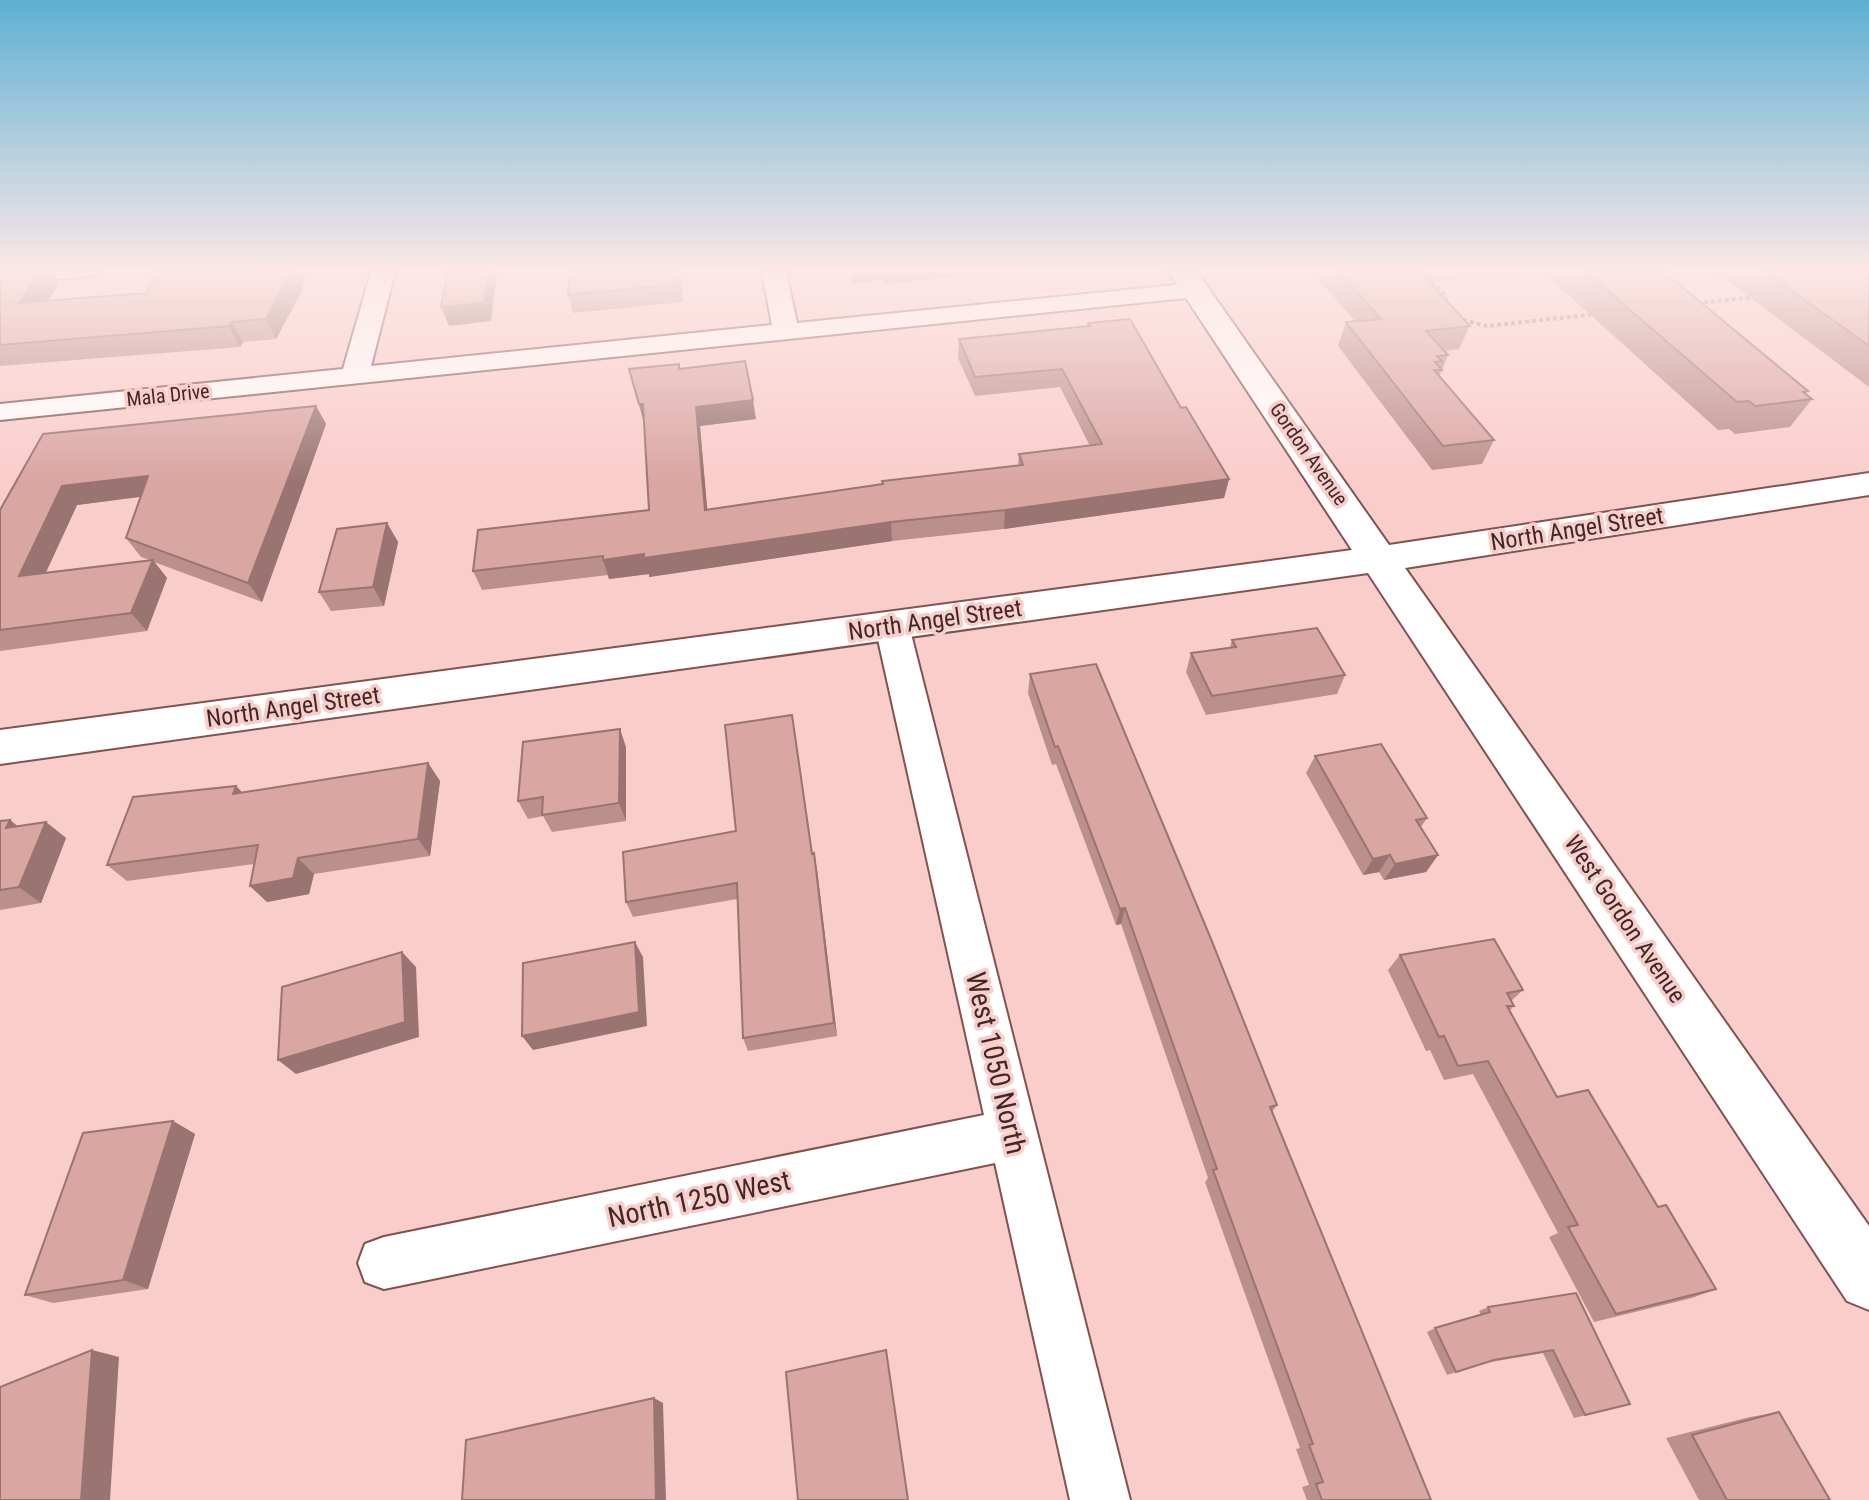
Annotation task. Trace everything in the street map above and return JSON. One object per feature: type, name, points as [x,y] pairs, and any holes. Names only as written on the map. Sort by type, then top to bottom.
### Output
[{"type":"street","points":[[355,375],[364,342]]},
{"type":"street","name":"Mala Drive","points":[[0,412],[686,342]]},
{"type":"street","name":"Gordon Avenue","points":[[1231,342],[1381,558]]},
{"type":"street","name":"North Angel Street","points":[[0,747],[1381,558],[1869,484]]},
{"type":"street","name":"West Gordon Avenue","points":[[1381,558],[1869,1279]]},
{"type":"street","name":"West 1050 North","points":[[892,626],[1100,1500]]},
{"type":"street","name":"North 1250 West","points":[[384,1263],[1014,1134]]},
{"type":"building","points":[[0,342],[36,342],[0,345]]},
{"type":"building","points":[[960,342],[1143,342],[1181,408],[1186,407],[1229,479],[1005,510],[891,522],[644,558],[644,554],[603,560],[603,556],[473,571],[478,530],[649,510],[643,404],[639,404],[629,369],[679,364],[679,369],[745,361],[753,400],[696,407],[705,510],[883,484],[882,481],[1023,465],[1019,454],[1102,444],[1062,369],[975,377]]},
{"type":"building","points":[[1362,342],[1436,342],[1448,355],[1437,356],[1442,361],[1435,362],[1442,370],[1434,370],[1494,440],[1443,446]]},
{"type":"building","points":[[1667,342],[1749,342],[1808,391],[1803,392],[1812,399],[1755,406],[1749,401],[1737,402]]},
{"type":"building","points":[[316,406],[248,583],[126,538],[148,476],[62,486],[19,576],[153,560],[131,613],[0,630],[0,510],[43,434]]},
{"type":"building","points":[[387,523],[373,587],[319,592],[337,529]]},
{"type":"building","points":[[1317,628],[1345,675],[1212,696],[1191,653],[1236,647],[1232,640]]},
{"type":"building","points":[[1096,664],[1211,939],[1277,1105],[1270,1107],[1431,1500],[1322,1500],[1316,1484],[1323,1482],[1309,1445],[1313,1444],[1213,1170],[1217,1169],[1125,908],[1120,909],[1058,746],[1055,747],[1030,674]]},
{"type":"building","points":[[792,715],[814,853],[834,1023],[743,1038],[737,883],[626,902],[623,852],[736,831],[725,725]]},
{"type":"building","points":[[620,729],[619,803],[542,815],[543,797],[518,801],[523,742]]},
{"type":"building","points":[[1381,744],[1427,818],[1416,820],[1438,855],[1395,864],[1390,855],[1373,859],[1315,756]]},
{"type":"building","points":[[428,763],[418,839],[298,858],[293,878],[250,886],[258,845],[107,865],[133,797],[236,786],[233,794]]},
{"type":"building","points":[[10,820],[6,828],[46,822],[19,887],[0,890],[0,821]]},
{"type":"building","points":[[1494,939],[1523,990],[1507,993],[1514,1006],[1507,1006],[1557,1097],[1588,1090],[1658,1207],[1666,1205],[1716,1289],[1616,1314],[1568,1227],[1578,1225],[1488,1061],[1458,1066],[1444,1036],[1439,1037],[1400,955]]},
{"type":"building","points":[[635,942],[639,1012],[522,1036],[523,963]]},
{"type":"building","points":[[402,952],[405,1022],[278,1060],[282,987]]},
{"type":"building","points":[[173,1121],[123,1280],[25,1295],[83,1133]]},
{"type":"building","points":[[1576,1293],[1630,1404],[1585,1415],[1553,1350],[1494,1360],[1456,1372],[1435,1328],[1490,1312],[1488,1307]]},
{"type":"building","points":[[92,1350],[81,1500],[0,1500],[0,1387]]},
{"type":"building","points":[[886,1350],[908,1500],[798,1500],[786,1372]]},
{"type":"building","points":[[654,1398],[656,1500],[462,1500],[466,1440]]},
{"type":"building","points":[[1779,1412],[1830,1500],[1727,1500],[1692,1435]]}]
